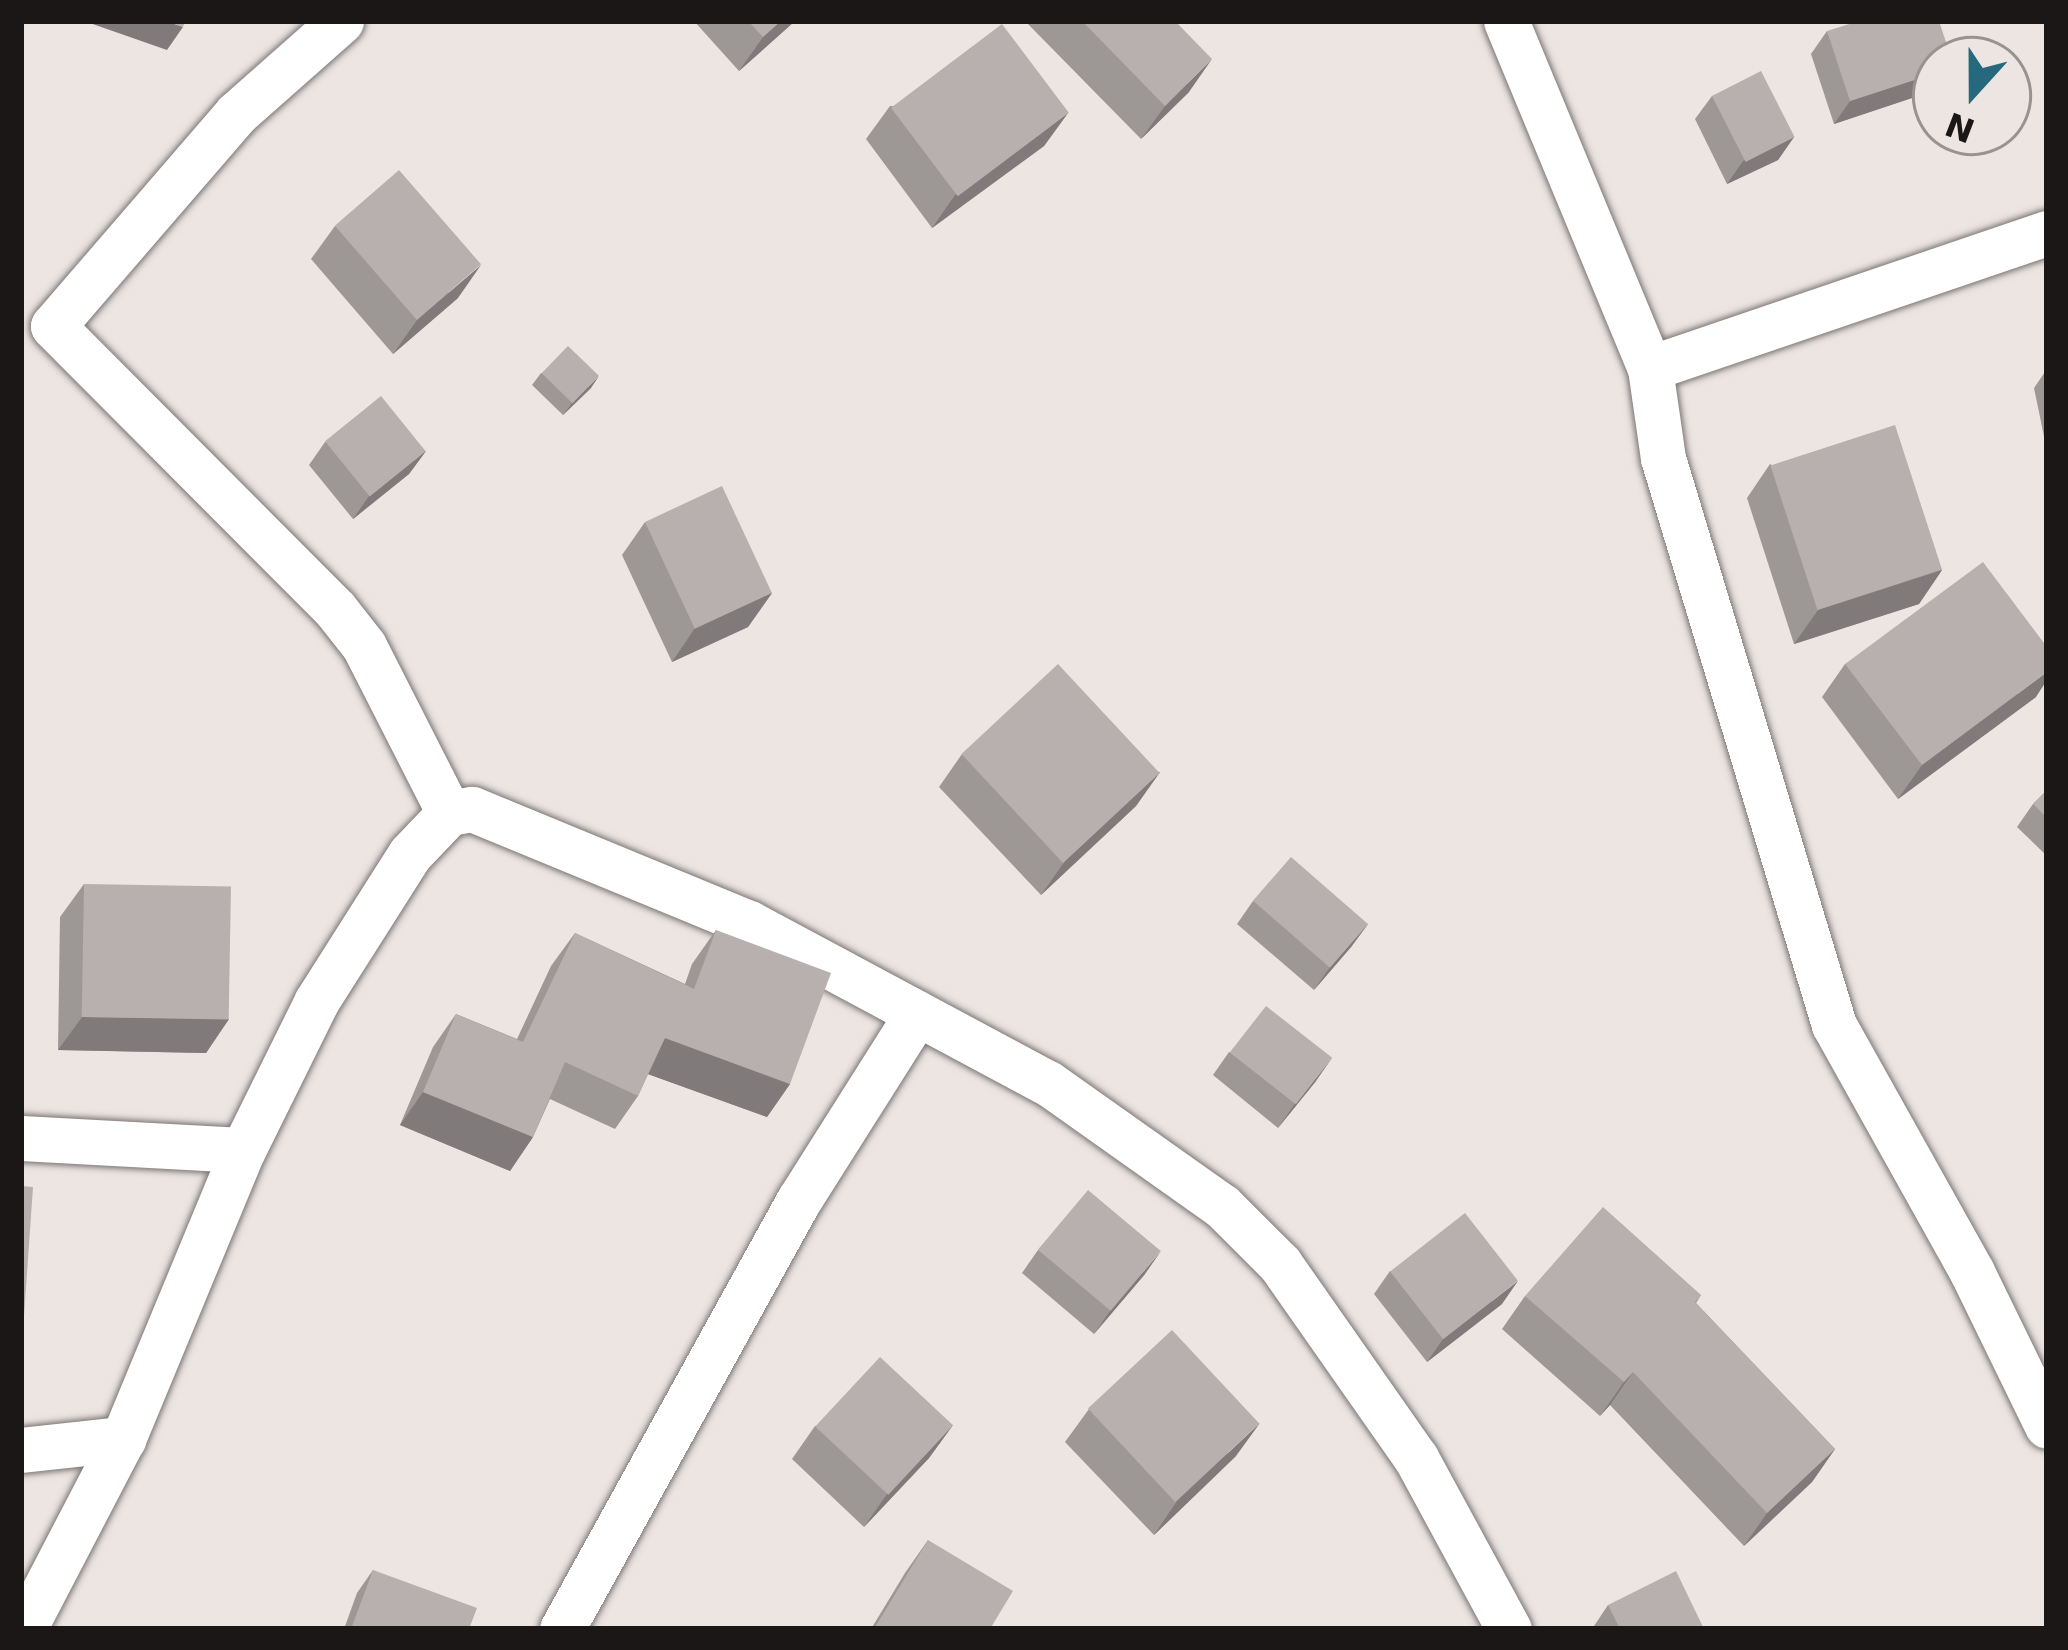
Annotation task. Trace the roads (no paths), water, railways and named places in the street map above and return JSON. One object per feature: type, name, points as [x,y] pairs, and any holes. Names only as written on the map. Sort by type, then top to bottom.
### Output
[{"type":"street","points":[[341,21],[236,114],[37,321],[335,609],[364,646],[448,813]]},
{"type":"street","points":[[1506,21],[1650,368],[1663,458],[1834,1025],[1972,1272],[2047,1426]]},
{"type":"street","points":[[1650,368],[2047,233]]},
{"type":"street","points":[[24,1629],[123,1439],[243,1150],[316,1002],[410,854],[448,813],[472,809],[749,923],[1048,1083],[1255,1235],[1416,1458],[1509,1629]]},
{"type":"street","points":[[562,1629],[799,1200],[916,1013]]},
{"type":"street","points":[[21,1138],[243,1150]]},
{"type":"street","points":[[21,1450],[123,1439]]}]
